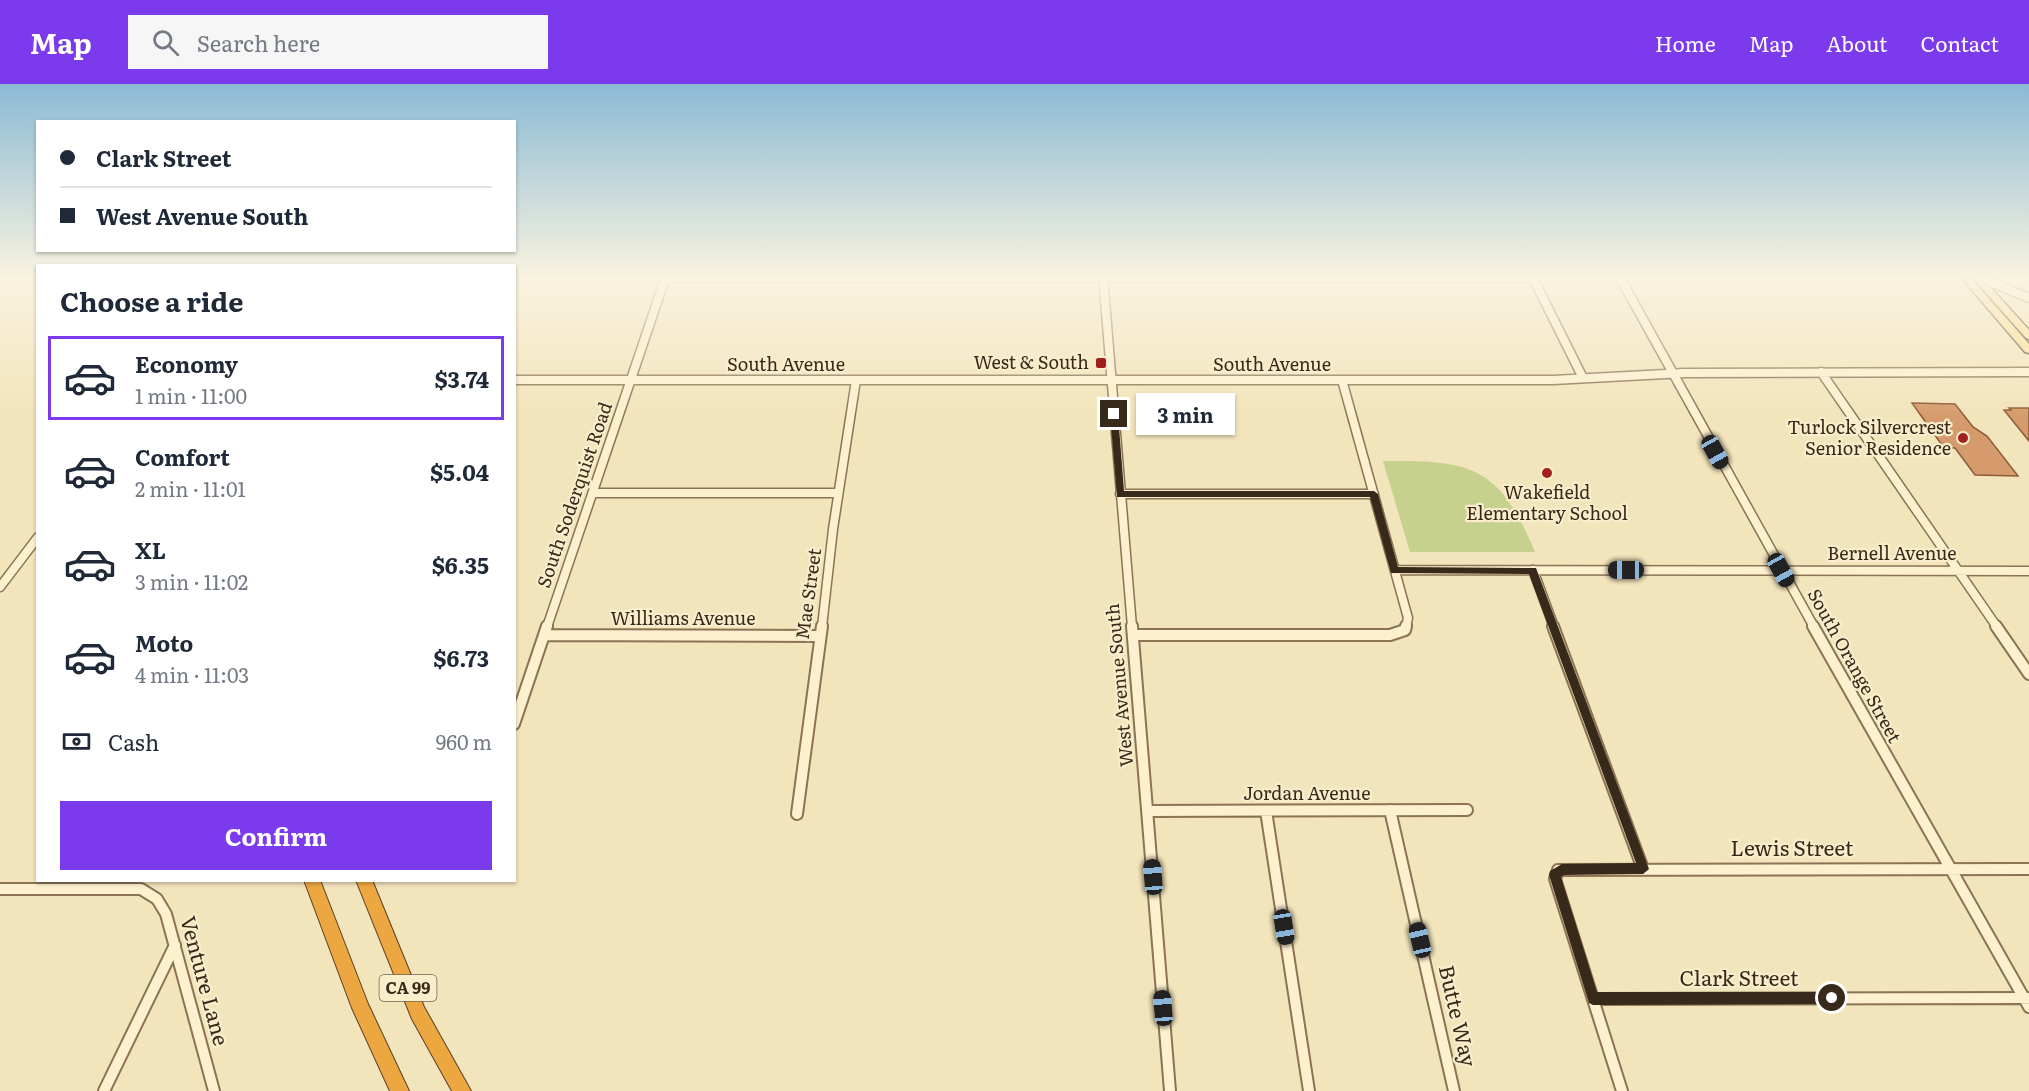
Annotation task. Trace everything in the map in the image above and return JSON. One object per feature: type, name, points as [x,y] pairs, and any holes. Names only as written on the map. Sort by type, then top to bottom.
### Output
[{"type":"highway","name":"CA 99","points":[[313,882],[361,1008],[400,1091]]},
{"type":"highway","name":"CA 99","points":[[365,882],[418,1012],[462,1091]]},
{"type":"main road","points":[[2005,323],[2029,350]]},
{"type":"main road","points":[[2018,323],[2029,336]]},
{"type":"street","name":"South Soderquist Road","points":[[516,718],[650,323]]},
{"type":"street","name":"West Avenue South","points":[[1107,323],[1170,1091]]},
{"type":"street","points":[[1554,323],[1583,378]]},
{"type":"street","name":"South Orange Street","points":[[1644,323],[1949,869],[2027,1001]]},
{"type":"street","points":[[1821,372],[2029,674]]},
{"type":"street","name":"South Avenue","points":[[516,380],[1342,380],[1583,378],[1671,373],[2029,372]]},
{"type":"street","name":"Mae Street","points":[[797,814],[833,550],[838,493],[856,380]]},
{"type":"street","points":[[1133,635],[1390,635],[1405,630],[1408,618],[1342,380]]},
{"type":"street","points":[[593,493],[838,493]]},
{"type":"street","points":[[1120,494],[1374,494]]},
{"type":"street","points":[[0,587],[36,540]]},
{"type":"street","name":"Bernell Avenue","points":[[1395,570],[2029,571]]},
{"type":"street","points":[[1533,570],[1643,869]]},
{"type":"street","name":"Williams Avenue","points":[[545,634],[820,636]]},
{"type":"street","name":"Butte Way","points":[[1390,810],[1454,1091]]},
{"type":"street","name":"Jordan Avenue","points":[[1147,811],[1467,810]]},
{"type":"street","points":[[1266,811],[1309,1091]]},
{"type":"street","name":"Lewis Street","points":[[1593,999],[1555,879],[1556,872],[1562,869],[2029,869]]},
{"type":"street","name":"Venture Lane","points":[[0,889],[141,889],[157,899],[166,914],[214,1091]]},
{"type":"street","points":[[104,1091],[175,945]]},
{"type":"street","points":[[1593,999],[1622,1091]]},
{"type":"street","name":"Clark Street","points":[[1593,999],[2027,1001]]},
{"type":"green space","points":[[1383,461],[1439,463],[1461,467],[1479,474],[1495,485],[1509,501],[1535,552],[1410,552]]},
{"type":"building","name":"Turlock Silvercrest Senior Residence","points":[[1912,403],[1955,404],[1973,427],[1987,436],[2018,476],[1975,475],[1955,448],[1944,448]]},
{"type":"building","points":[[2009,408],[2029,408],[2029,441],[2004,410],[2011,410]]},
{"type":"place","name":"West & South","points":[[1101,363]]},
{"type":"place","name":"Turlock Silvercrest Senior Residence","points":[[1963,438]]},
{"type":"place","name":"Wakefield Elementary School","points":[[1547,473]]},
{"type":"route","points":[[1114,414],[1120,494],[1374,494],[1395,570],[1533,570],[1643,869],[1562,869],[1556,872],[1555,879],[1593,999],[1832,998]]}]
